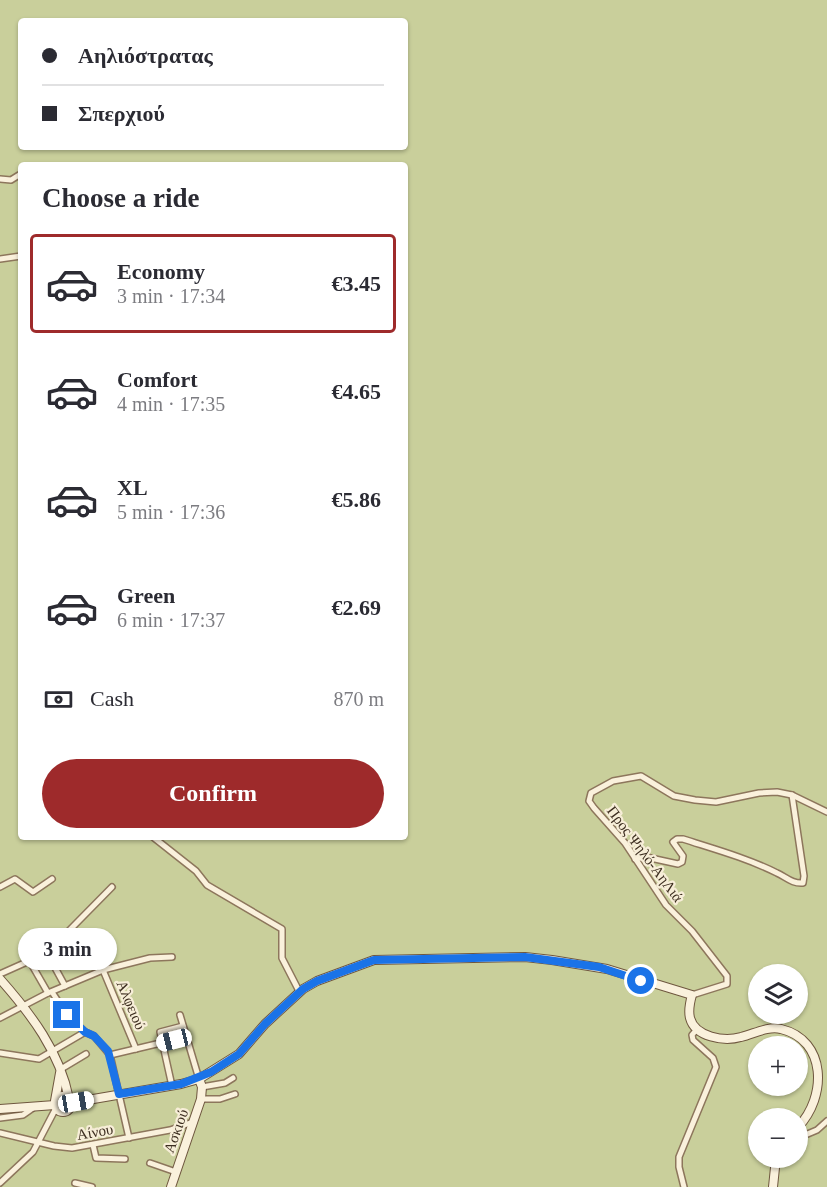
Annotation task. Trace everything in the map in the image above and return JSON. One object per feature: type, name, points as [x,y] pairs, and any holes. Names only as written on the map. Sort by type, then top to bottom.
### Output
[{"type":"street","points":[[0,179],[11,180],[18,176]]},
{"type":"street","points":[[0,260],[18,257]]},
{"type":"street","name":"Προς Ψηλό-ΑηΛιά","points":[[692,995],[727,984],[727,976],[692,931],[666,905],[611,825],[590,801],[591,793],[613,781],[641,776],[674,796],[716,802],[736,800],[759,793],[777,792],[792,795],[827,812]]},
{"type":"street","points":[[635,859],[646,857],[678,864],[682,862],[683,856],[673,842],[683,839],[748,861],[796,884],[803,883],[792,795]]},
{"type":"street","points":[[157,840],[196,871],[207,885],[282,928],[282,958],[299,991]]},
{"type":"street","points":[[0,887],[15,879],[33,892],[52,879]]},
{"type":"street","points":[[47,953],[112,887]]},
{"type":"street","points":[[0,974],[47,953],[102,936]]},
{"type":"street","points":[[47,953],[65,986]]},
{"type":"street","points":[[0,1018],[50,992],[103,970],[150,958],[172,957]]},
{"type":"street","points":[[0,1183],[27,1159],[62,1096],[69,1101],[172,1086],[199,1078],[239,1054],[299,991],[317,981],[380,959],[525,957],[607,969],[692,995],[689,1015],[697,1029],[711,1036],[730,1039],[778,1028],[791,1032],[806,1041],[822,1062],[824,1081],[813,1112],[808,1117]]},
{"type":"street","points":[[29,960],[67,1015],[85,1032],[94,1036],[110,1055],[129,1138]]},
{"type":"street","name":"Αλφειού","points":[[103,970],[136,1049]]},
{"type":"street","points":[[0,979],[54,1051],[69,1101],[65,1111],[55,1105],[0,1110]]},
{"type":"street","name":"Ασκιού","points":[[171,1187],[201,1099],[202,1087],[180,1015]]},
{"type":"street","points":[[172,1086],[160,1032],[183,1026]]},
{"type":"street","points":[[684,1187],[679,1157],[716,1067],[713,1058],[693,1040],[692,1035],[697,1029]]},
{"type":"street","points":[[0,1053],[39,1059],[85,1032]]},
{"type":"street","points":[[110,1055],[186,1037]]},
{"type":"street","points":[[55,1105],[61,1069],[86,1054]]},
{"type":"street","points":[[202,1087],[225,1083],[233,1078]]},
{"type":"street","points":[[201,1099],[220,1099],[235,1094]]},
{"type":"street","points":[[0,1118],[23,1115],[33,1108]]},
{"type":"street","points":[[808,1134],[817,1130],[827,1121]]},
{"type":"street","name":"Αίνου","points":[[0,1133],[67,1148],[170,1130],[193,1122]]},
{"type":"street","points":[[93,1145],[96,1158],[125,1159]]},
{"type":"street","points":[[150,1163],[176,1172]]},
{"type":"street","points":[[772,1187],[775,1168]]},
{"type":"street","points":[[75,1184],[92,1187]]},
{"type":"green space","points":[[0,0],[827,0],[827,1187],[0,1187]]},
{"type":"route","points":[[67,1015],[85,1032],[94,1036],[108,1051],[119,1094],[181,1084],[211,1072],[239,1054],[265,1024],[297,993],[317,981],[374,960],[525,957],[599,967],[641,981]]}]
